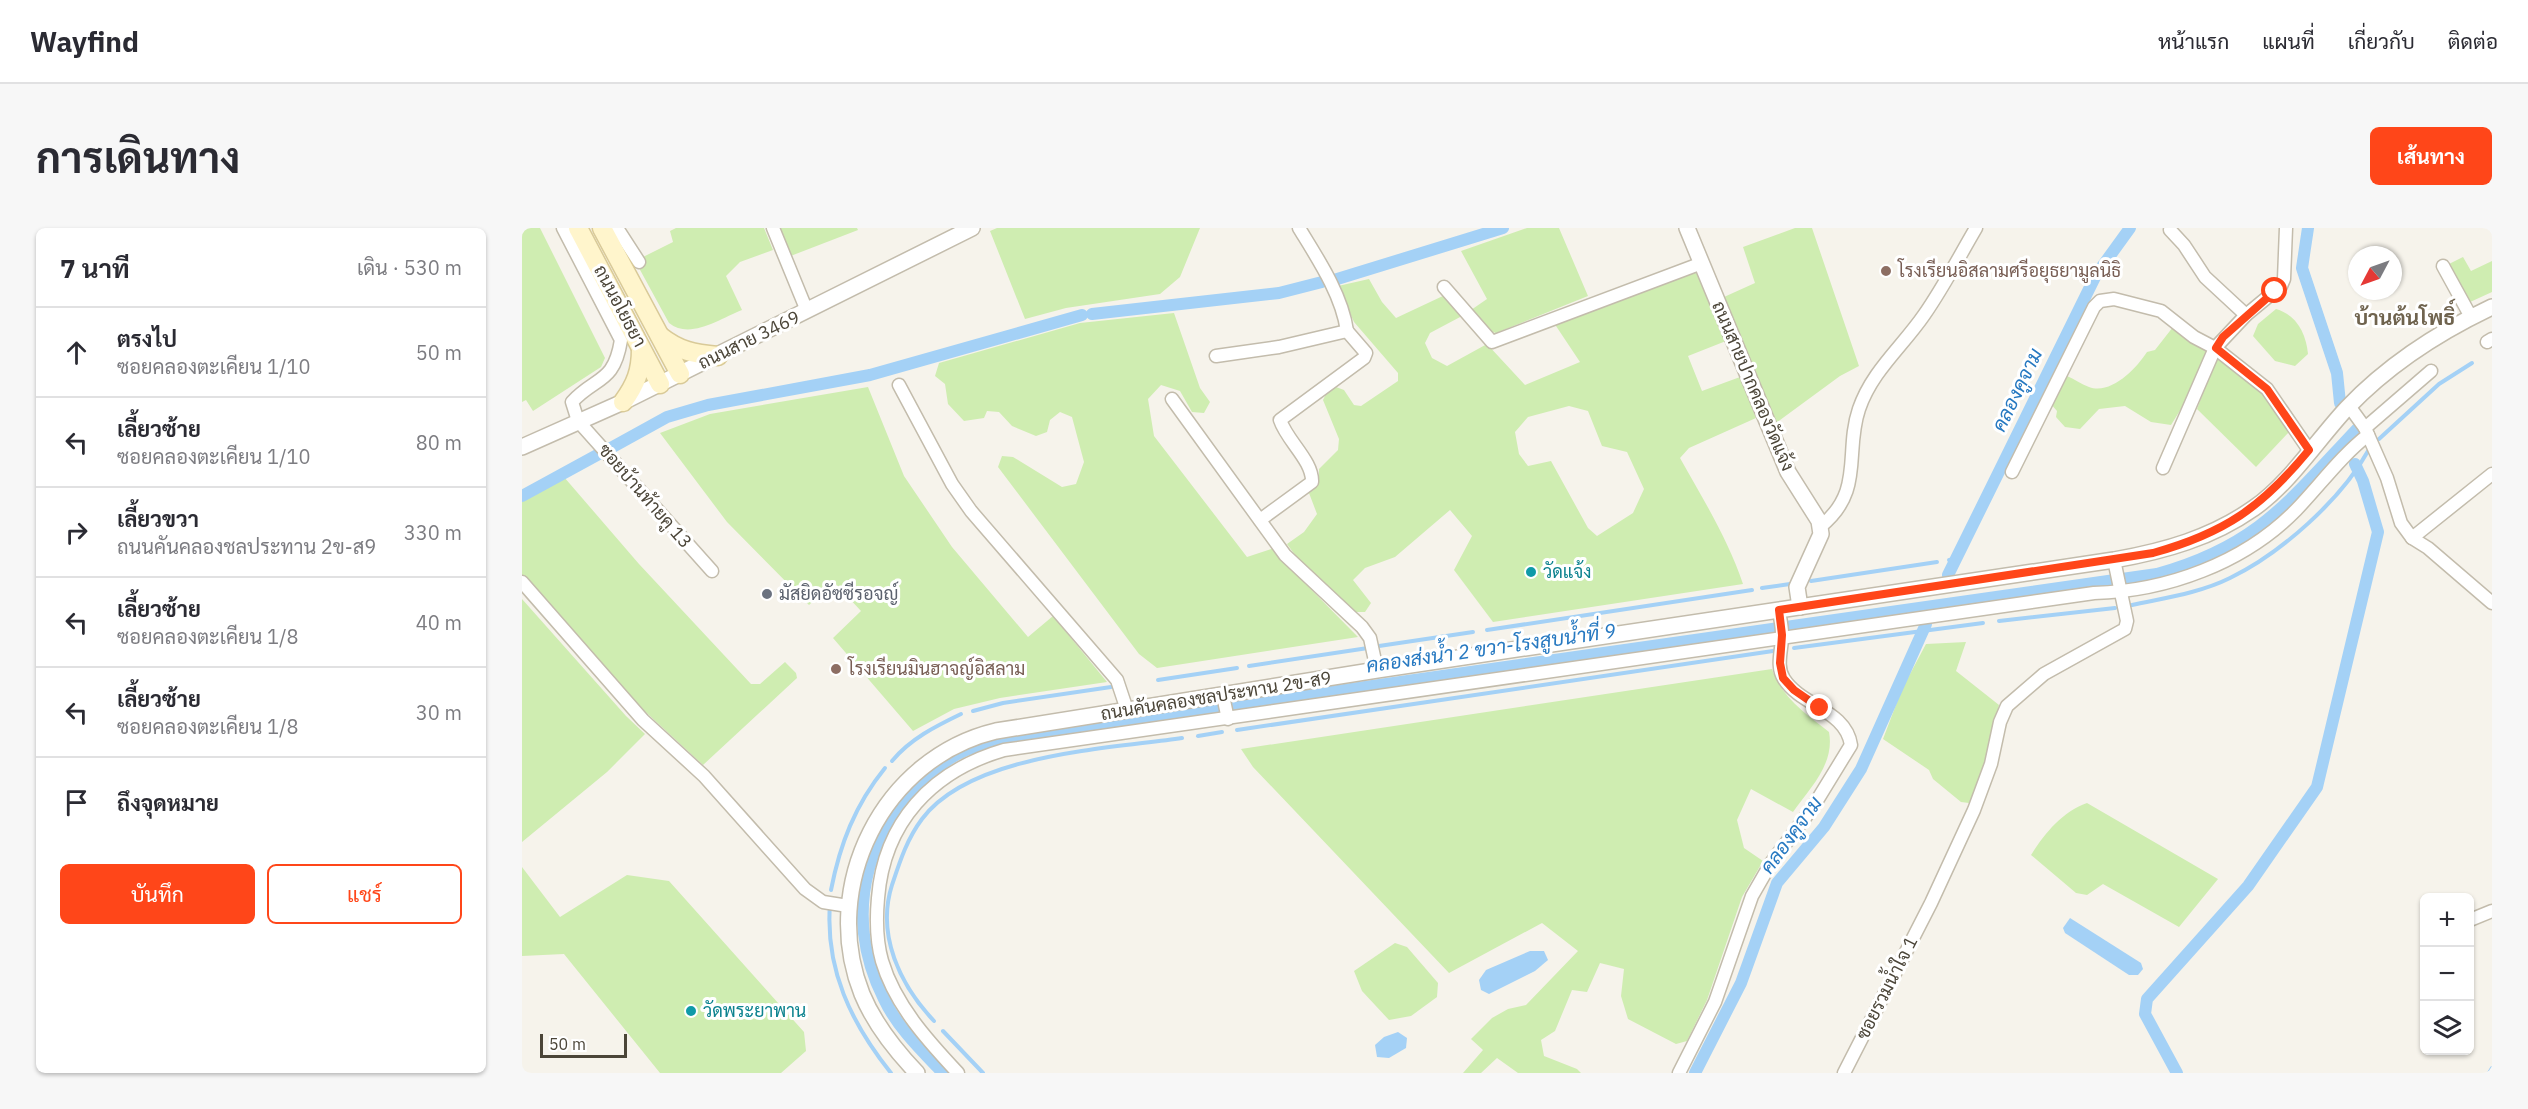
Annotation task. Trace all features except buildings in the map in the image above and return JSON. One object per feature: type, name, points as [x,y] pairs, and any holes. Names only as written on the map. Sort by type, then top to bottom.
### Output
[{"type":"main road","name":"ถนนอโยธยา","points":[[578,228],[660,384]]},
{"type":"main road","name":"ถนนอโยธยา","points":[[610,233],[680,374]]},
{"type":"main road","points":[[659,335],[676,348],[692,354],[718,356]]},
{"type":"main road","points":[[623,402],[636,383],[641,367],[641,346]]},
{"type":"street","points":[[563,228],[621,340],[610,373],[581,392],[572,402],[578,421]]},
{"type":"street","points":[[773,228],[807,311]]},
{"type":"street","name":"ถนนสาย 3469","points":[[522,447],[718,356],[972,228]]},
{"type":"street","points":[[1260,520],[1312,482],[1312,474],[1280,420],[1364,358],[1366,353],[1347,331],[1345,314],[1299,228]]},
{"type":"street","name":"ถนนสายปากคลองวัดแจ้ง","points":[[1687,228],[1788,472],[1819,520],[1820,527]]},
{"type":"street","points":[[1800,607],[1797,587],[1821,534],[1820,527],[1832,517],[1845,499],[1852,467],[1859,410],[1878,371],[1924,315],[1976,228]]},
{"type":"street","points":[[2163,468],[2216,348],[2246,315],[2281,286],[2284,279],[2286,228]]},
{"type":"street","points":[[2170,230],[2184,244],[2205,277],[2246,315]]},
{"type":"street","points":[[610,233],[639,262]]},
{"type":"street","points":[[1444,287],[1492,342],[1702,263]]},
{"type":"street","points":[[2443,266],[2471,317]]},
{"type":"street","points":[[2012,472],[2094,307],[2100,301],[2114,299],[2161,311],[2194,338],[2216,348],[2267,389],[2309,450]]},
{"type":"street","name":"ถนนคันคลองชลประทาน 2ข-ส9","points":[[917,1073],[874,1018],[862,994],[853,961],[848,906],[855,871],[868,836],[882,808],[927,763],[974,736],[1127,710],[1224,699],[1377,670],[1780,614],[1800,607],[2115,564],[2174,547],[2229,523],[2256,507],[2276,488],[2349,406],[2390,368],[2413,351],[2492,307]]},
{"type":"street","points":[[1216,356],[1279,347],[1347,331]]},
{"type":"street","points":[[958,1073],[931,1044],[901,1005],[882,962],[876,927],[879,887],[885,857],[896,829],[914,804],[935,785],[982,756],[1004,750],[1782,636],[2119,591],[2190,575],[2221,564],[2262,539],[2294,512],[2367,431],[2431,371]]},
{"type":"street","points":[[899,385],[952,484],[971,511],[1117,680],[1127,710]]},
{"type":"street","points":[[1172,399],[1285,555],[1362,627],[1370,638],[1377,670]]},
{"type":"street","points":[[2349,406],[2367,431],[2401,523],[2412,537],[2492,603]]},
{"type":"street","name":"ซอยบ้านท้ายคู 13","points":[[578,421],[712,572]]},
{"type":"street","points":[[2412,537],[2492,474]]},
{"type":"street","name":"ซอยรวมน้ำใจ 1","points":[[1844,1073],[1931,903],[1974,810],[1991,764],[2000,722],[2007,706],[2044,674],[2120,634],[2127,621],[2115,564]]},
{"type":"street","points":[[522,582],[643,720],[704,776],[805,889],[823,902],[848,906]]},
{"type":"street","points":[[1679,1073],[1715,1002],[1752,896],[1770,863],[1844,760],[1851,745],[1850,734],[1842,724],[1794,690],[1783,678],[1780,663],[1782,636],[1780,614]]},
{"type":"street","points":[[1224,699],[1227,719]]},
{"type":"street","points":[[2474,918],[2492,911]]},
{"type":"green space","points":[[522,228],[540,228],[605,358],[601,367],[533,411],[526,400],[522,402]]},
{"type":"green space","points":[[676,228],[764,228],[773,250],[740,262],[726,276],[742,310],[695,329],[677,328],[669,323],[639,268],[644,265],[641,258],[673,242],[670,231]]},
{"type":"green space","points":[[776,228],[857,228],[858,230],[788,257]]},
{"type":"green space","points":[[997,228],[1200,228],[1180,277],[1160,294],[1066,308],[1025,319],[990,231]]},
{"type":"green space","points":[[1527,228],[1559,228],[1588,296],[1496,333],[1489,331],[1471,310],[1487,299],[1461,251]]},
{"type":"green space","points":[[1795,228],[1812,228],[1859,366],[1840,376],[1776,423],[1724,297],[1755,283],[1743,247]]},
{"type":"green space","points":[[2463,257],[2471,271],[2492,261],[2492,292],[2468,303],[2447,265]]},
{"type":"green space","points":[[1692,271],[1697,274],[1726,341],[1688,356],[1702,391],[1740,377],[1756,418],[1689,448],[1680,458],[1723,535],[1743,584],[1493,622],[1454,570],[1472,536],[1450,510],[1395,557],[1365,568],[1353,580],[1371,603],[1365,612],[1354,612],[1298,559],[1287,544],[1304,532],[1317,514],[1309,493],[1319,484],[1319,469],[1338,450],[1339,439],[1323,400],[1327,392],[1336,387],[1344,390],[1354,405],[1361,406],[1398,381],[1398,373],[1354,322],[1338,286],[1369,279],[1382,302],[1396,318],[1445,295],[1462,316],[1430,333],[1425,343],[1432,358],[1447,366],[1487,344],[1525,385],[1580,362],[1554,323]],"holes":[[[1569,406],[1588,411],[1602,446],[1627,452],[1644,489],[1633,513],[1597,536],[1588,528],[1551,461],[1528,466],[1519,454],[1515,432],[1528,417]]]},
{"type":"green space","points":[[2276,309],[2295,321],[2305,339],[2308,354],[2295,366],[2275,361],[2253,336],[2258,324]]},
{"type":"green space","points":[[1174,313],[1200,388],[1210,402],[1204,413],[1192,412],[1180,391],[1161,385],[1148,399],[1154,436],[1247,557],[1274,548],[1282,560],[1358,637],[1157,668],[1139,654],[998,467],[1002,456],[1013,457],[1062,487],[1076,484],[1084,462],[1072,417],[1060,412],[1050,420],[1047,432],[1036,436],[1012,426],[999,412],[987,411],[984,418],[964,421],[948,404],[945,384],[935,376],[939,363],[1080,323]]},
{"type":"green space","points":[[2173,327],[2207,350],[2189,396],[2171,425],[2151,422],[2125,406],[2099,409],[2080,429],[2065,427],[2056,417],[2057,411],[2050,403],[2067,376],[2089,387],[2106,387],[2114,384],[2130,373],[2147,352],[2155,350]]},
{"type":"green space","points":[[2217,356],[2260,391],[2289,432],[2256,467],[2197,409]]},
{"type":"green space","points":[[868,387],[904,476],[952,547],[1028,637],[1053,616],[1107,682],[1000,698],[954,709],[913,731],[833,638],[861,611],[834,582],[809,605],[727,522],[660,433],[710,414]]},
{"type":"green space","points":[[564,477],[639,564],[751,684],[760,684],[785,662],[796,673],[797,678],[703,765],[637,704],[522,575],[522,502]]},
{"type":"green space","points":[[522,599],[626,716],[645,734],[607,772],[522,842]]},
{"type":"green space","points":[[1966,642],[1956,671],[1999,705],[1985,765],[1969,803],[1961,802],[1933,779],[1929,770],[1883,739],[1902,689],[1926,644]]},
{"type":"green space","points":[[1772,669],[1788,697],[1829,732],[1830,744],[1825,765],[1793,812],[1751,789],[1737,820],[1744,848],[1763,861],[1742,897],[1707,1000],[1687,1041],[1676,1044],[1628,1019],[1621,996],[1624,969],[1600,963],[1587,992],[1572,990],[1555,1031],[1541,1040],[1544,1056],[1577,1069],[1581,1073],[1518,1073],[1497,1058],[1481,1073],[1463,1073],[1483,1050],[1471,1039],[1492,1018],[1508,1009],[1526,1005],[1578,951],[1542,923],[1449,973],[1253,767],[1241,749]]},
{"type":"green space","points":[[2087,803],[2218,879],[2179,927],[2103,884],[2087,895],[2076,893],[2031,855],[2055,824],[2070,812]]},
{"type":"green space","points":[[522,867],[560,917],[627,875],[669,881],[804,1032],[806,1051],[781,1073],[660,1073],[564,954],[522,956]]},
{"type":"green space","points":[[1395,943],[1407,947],[1438,983],[1437,997],[1411,1016],[1389,1020],[1362,991],[1354,971]]},
{"type":"water","points":[[2070,918],[2141,963],[2143,969],[2138,975],[2129,975],[2065,933],[2063,928]]},
{"type":"water","points":[[1530,951],[1544,951],[1548,960],[1535,971],[1489,994],[1481,990],[1479,980],[1486,970]]},
{"type":"water","points":[[1398,1032],[1407,1038],[1406,1048],[1389,1058],[1377,1057],[1375,1045],[1384,1037]]},
{"type":"waterway","points":[[1334,280],[1503,228]]},
{"type":"waterway","name":"คลองคูจาม","points":[[1948,575],[2096,275],[2130,228]]},
{"type":"waterway","points":[[2308,228],[2302,268],[2337,373],[2340,403]]},
{"type":"waterway","points":[[1092,314],[1279,293],[1322,282]]},
{"type":"waterway","points":[[609,449],[667,417],[708,405],[870,375],[1082,315]]},
{"type":"waterway","points":[[2379,439],[2439,384],[2472,363]]},
{"type":"waterway","name":"คลองส่งน้ำ 2 ขวา-โรงสูบน้ำที่ 9","points":[[943,1073],[903,1029],[884,999],[871,966],[864,933],[863,901],[869,869],[880,839],[896,811],[918,785],[950,758],[962,752],[994,740],[2157,574],[2192,563],[2247,535],[2290,499],[2357,429]]},
{"type":"waterway","points":[[2132,605],[2207,588],[2249,568],[2269,555],[2308,524],[2326,506],[2356,470],[2368,451]]},
{"type":"waterway","points":[[522,496],[599,454]]},
{"type":"waterway","points":[[2177,1073],[2145,1014],[2147,999],[2248,886],[2317,787],[2378,532],[2363,481],[2355,464]]},
{"type":"waterway","name":"คลองคูจาม","points":[[1949,560],[1956,559]]},
{"type":"waterway","points":[[1811,581],[1937,562]]},
{"type":"waterway","points":[[1762,588],[1790,584]]},
{"type":"waterway","points":[[1487,630],[1752,590]]},
{"type":"waterway","points":[[1999,621],[2115,608]]},
{"type":"waterway","points":[[1794,648],[1983,623]]},
{"type":"waterway","name":"คลองคูจาม","points":[[1695,1073],[1741,983],[1777,883],[1824,827],[1861,769],[1926,624]]},
{"type":"waterway","points":[[1379,646],[1473,632]]},
{"type":"waterway","points":[[1249,666],[1368,648]]},
{"type":"waterway","points":[[1237,730],[1773,651]]},
{"type":"waterway","points":[[1158,680],[1237,668]]},
{"type":"waterway","points":[[973,711],[1003,703],[1111,687]]},
{"type":"waterway","points":[[892,761],[915,740],[961,714]]},
{"type":"waterway","points":[[1198,736],[1222,732]]},
{"type":"waterway","points":[[934,1021],[911,992],[902,975],[889,941],[887,922],[888,904],[895,876],[908,842],[922,819],[944,797],[973,780],[1006,768],[1080,751],[1182,738]]},
{"type":"waterway","points":[[831,890],[850,826],[865,796],[885,768]]},
{"type":"waterway","points":[[830,904],[832,951],[844,994],[864,1035],[891,1073]]},
{"type":"waterway","points":[[943,1031],[983,1073]]},
{"type":"waterway","points":[[2489,1073],[2492,1068]]},
{"type":"place","name":"โรงเรียนอิสลามศรีอยุธยามูลนิธิ","points":[[1886,271]]},
{"type":"place","name":"วัดแจ้ง","points":[[1531,572]]},
{"type":"place","name":"มัสยิดอัซซีรอจญ์","points":[[767,594]]},
{"type":"place","name":"โรงเรียนมินฮาจญ์อิสลาม","points":[[836,669]]},
{"type":"place","name":"วัดพระยาพาน","points":[[691,1011]]},
{"type":"district","name":"บ้านต้นโพธิ์","points":[[2405,318]]},
{"type":"route","points":[[1820,708],[1794,690],[1783,678],[1780,663],[1782,635],[1779,610],[2153,553],[2205,536],[2256,507],[2283,482],[2309,450],[2267,389],[2216,348],[2223,337],[2275,291]]}]
